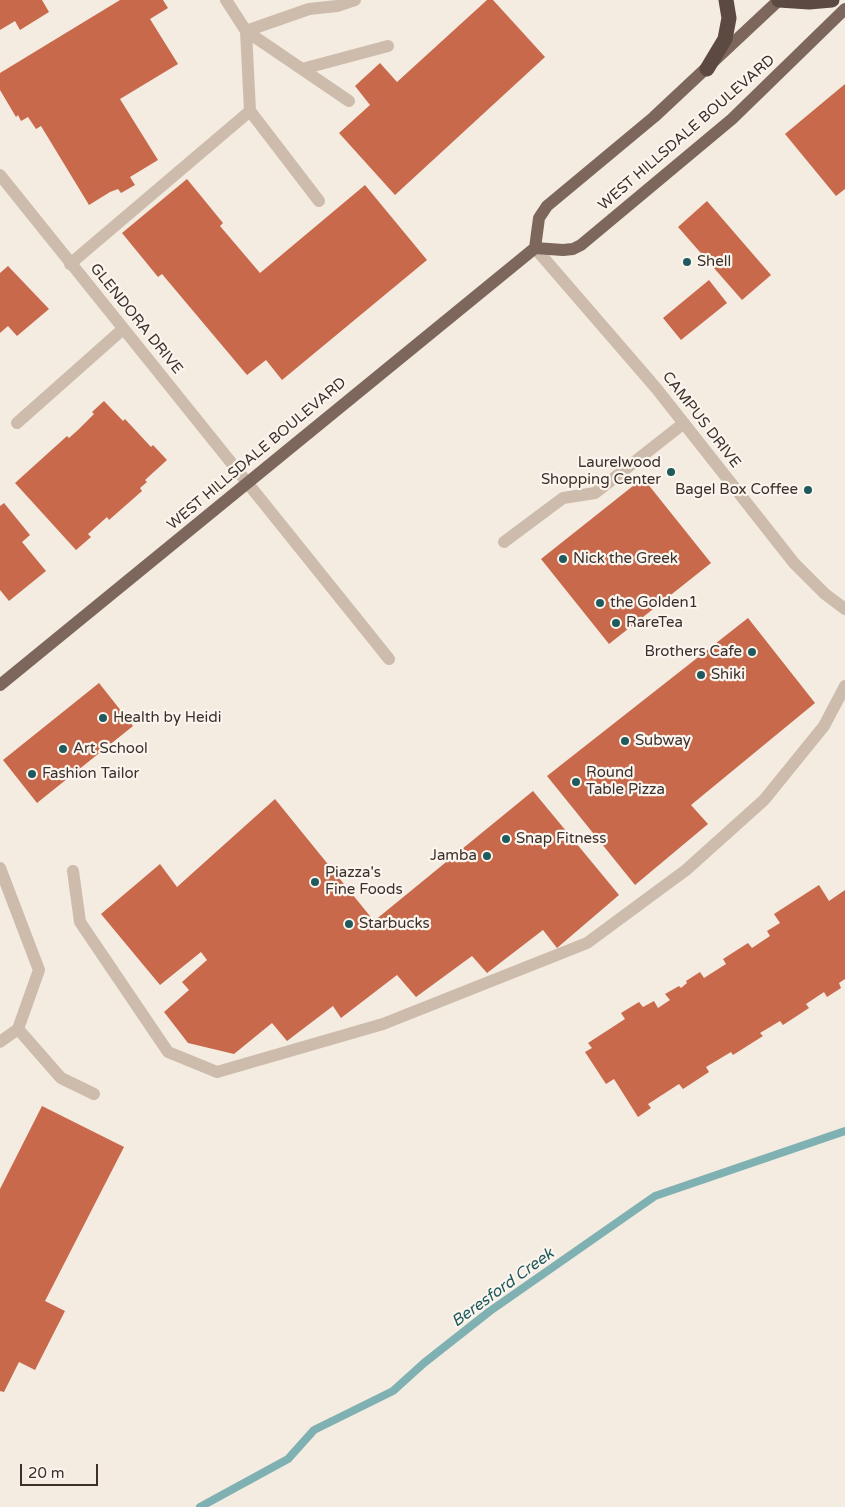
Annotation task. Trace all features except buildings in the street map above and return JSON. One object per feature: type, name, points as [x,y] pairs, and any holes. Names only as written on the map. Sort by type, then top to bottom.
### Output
[{"type":"highway","points":[[707,69],[725,39],[729,18],[726,0]]},
{"type":"highway","points":[[779,0],[809,2],[832,0]]},
{"type":"main road","points":[[535,248],[539,218],[547,206],[654,117],[779,0]]},
{"type":"main road","name":"WEST HILLSDALE BOULEVARD","points":[[0,685],[535,248],[563,250],[582,245],[732,119],[845,9]]},
{"type":"street","points":[[226,0],[246,31],[349,101]]},
{"type":"street","points":[[246,31],[309,9],[337,6],[355,0]]},
{"type":"street","points":[[246,31],[250,111],[319,201]]},
{"type":"street","points":[[302,69],[388,46]]},
{"type":"street","points":[[70,264],[250,111]]},
{"type":"street","name":"GLENDORA DRIVE","points":[[0,175],[388,658]]},
{"type":"street","name":"CAMPUS DRIVE","points":[[535,248],[684,423],[794,563],[825,594],[845,609]]},
{"type":"street","points":[[17,423],[123,330]]},
{"type":"street","points":[[504,542],[563,498],[596,493],[684,423]]},
{"type":"street","points":[[73,871],[80,922],[168,1052],[217,1072],[383,1024],[587,944],[686,870],[764,800],[824,726],[845,686]]},
{"type":"street","points":[[0,868],[39,970],[18,1029],[0,1042]]},
{"type":"street","points":[[18,1029],[61,1078],[94,1094]]},
{"type":"waterway","name":"Beresford Creek","points":[[200,1507],[288,1459],[314,1430],[393,1391],[424,1363],[490,1311],[655,1196],[845,1131]]},
{"type":"place","name":"Shell","points":[[687,262]]},
{"type":"place","name":"Laurelwood Shopping Center","points":[[671,472]]},
{"type":"place","name":"Bagel Box Coffee","points":[[808,490]]},
{"type":"place","name":"Nick the Greek","points":[[563,559]]},
{"type":"place","name":"the Golden1","points":[[600,603]]},
{"type":"place","name":"RareTea","points":[[616,623]]},
{"type":"place","name":"Brothers Cafe","points":[[752,652]]},
{"type":"place","name":"Shiki","points":[[701,675]]},
{"type":"place","name":"Health by Heidi","points":[[103,718]]},
{"type":"place","name":"Subway","points":[[625,741]]},
{"type":"place","name":"Art School","points":[[63,749]]},
{"type":"place","name":"Fashion Tailor","points":[[32,774]]},
{"type":"place","name":"Round Table Pizza","points":[[576,782]]},
{"type":"place","name":"Snap Fitness","points":[[506,839]]},
{"type":"place","name":"Jamba","points":[[487,856]]},
{"type":"place","name":"Piazza's Fine Foods","points":[[315,882]]},
{"type":"place","name":"Starbucks","points":[[349,924]]}]
